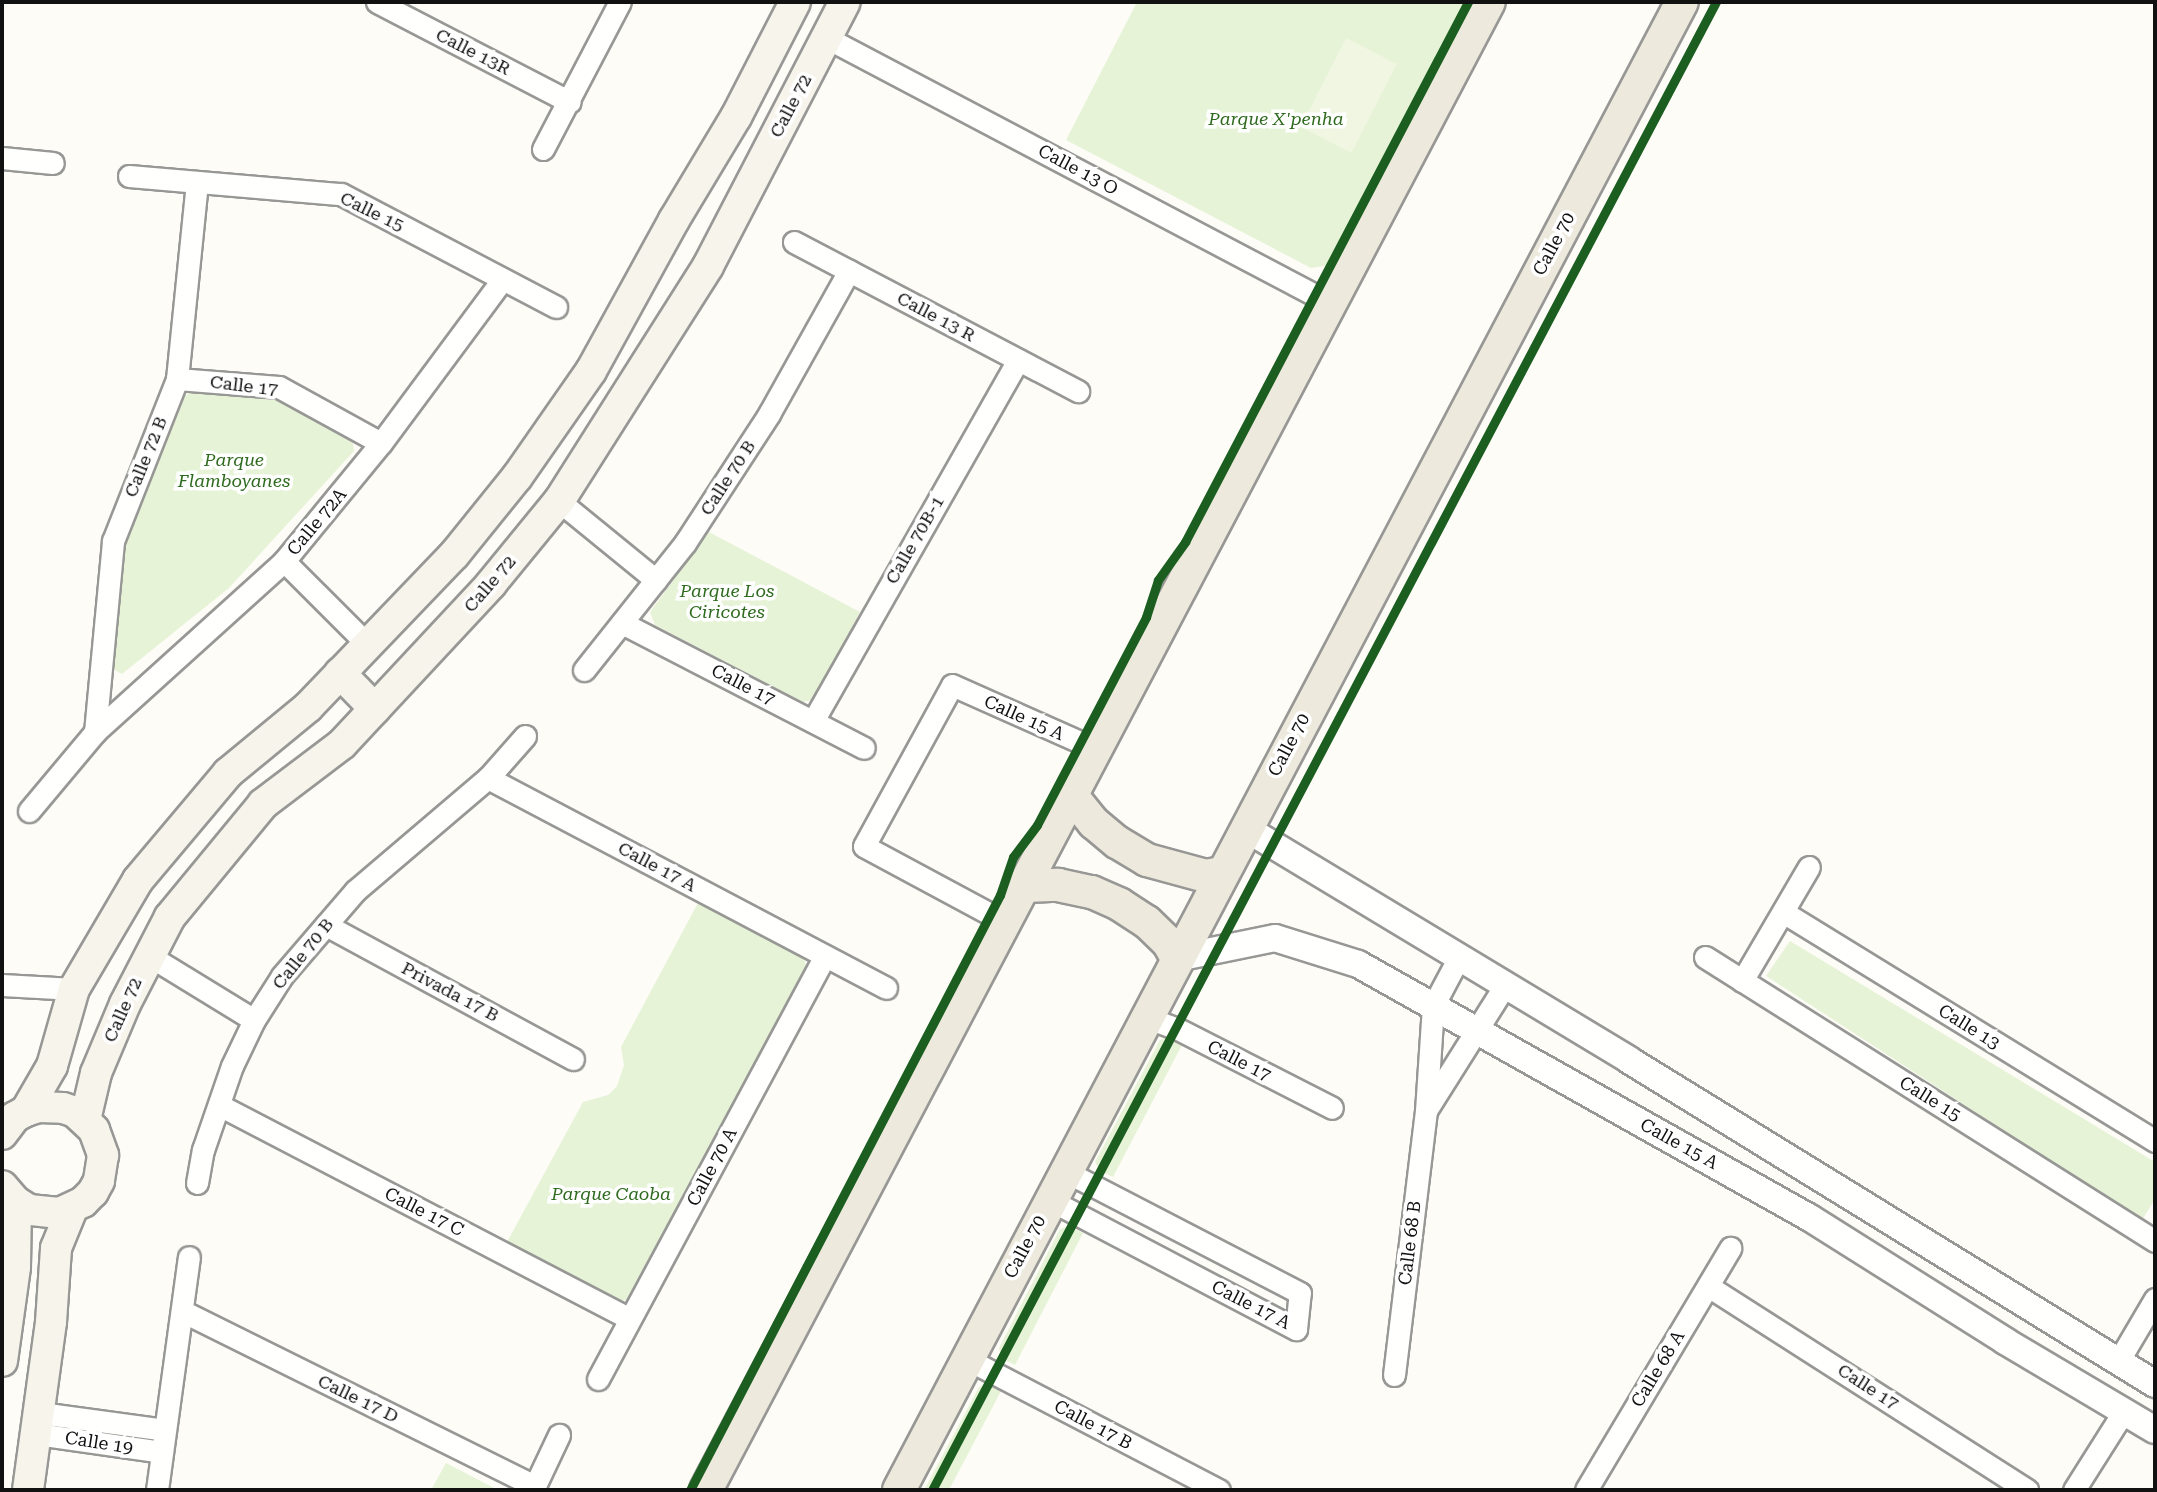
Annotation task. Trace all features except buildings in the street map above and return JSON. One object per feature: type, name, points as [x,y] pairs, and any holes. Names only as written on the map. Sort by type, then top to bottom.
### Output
[{"type":"main road","points":[[11,1122],[52,1066],[74,989],[132,890],[228,773],[308,708],[462,545],[517,477],[591,372],[674,220],[736,117],[796,2]]},
{"type":"main road","name":"Calle 72","points":[[85,1120],[96,1073],[148,955],[170,916],[263,804],[342,744],[491,584],[559,501],[708,266],[845,2]]},
{"type":"main road","points":[[706,1490],[1489,2]]},
{"type":"main road","name":"Calle 70","points":[[899,1490],[1145,1017],[1682,2]]},
{"type":"main road","points":[[736,117],[751,134],[773,141]]},
{"type":"main road","points":[[591,372],[612,379],[621,401]]},
{"type":"main road","points":[[340,673],[375,709]]},
{"type":"main road","points":[[276,733],[307,771]]},
{"type":"main road","points":[[1072,796],[1102,830],[1147,860],[1206,876],[1222,873]]},
{"type":"main road","points":[[1025,886],[1058,885],[1092,892],[1119,904],[1147,922],[1168,942],[1177,958]]},
{"type":"main road","points":[[132,890],[170,916]]},
{"type":"main road","points":[[9,1194],[44,1214],[72,1209],[93,1192],[103,1168],[100,1142],[85,1120],[63,1108],[38,1107],[11,1122]]},
{"type":"main road","points":[[2,1361],[15,1267],[9,1194]]},
{"type":"main road","points":[[29,1490],[39,1423],[57,1248],[72,1209]]},
{"type":"street","name":"Calle 13R","points":[[377,2],[570,102]]},
{"type":"street","points":[[543,149],[570,102],[620,2]]},
{"type":"street","name":"Calle 13 O","points":[[827,37],[1330,303]]},
{"type":"street","points":[[2,158],[53,163]]},
{"type":"street","name":"Calle 15","points":[[129,176],[341,194],[556,307]]},
{"type":"street","name":"Calle 72 B","points":[[94,732],[113,541],[177,379],[197,182]]},
{"type":"street","name":"Calle 13 R","points":[[794,242],[1078,391]]},
{"type":"street","name":"Calle 70 B","points":[[584,670],[685,543],[769,414],[849,271]]},
{"type":"street","name":"Calle 72A","points":[[29,811],[94,732],[284,561],[381,443],[503,279]]},
{"type":"street","name":"Calle 70B-1","points":[[813,721],[1018,359]]},
{"type":"street","name":"Calle 17","points":[[177,379],[279,387],[381,443]]},
{"type":"street","points":[[559,501],[656,580]]},
{"type":"street","points":[[284,561],[366,644]]},
{"type":"street","name":"Calle 17","points":[[622,623],[864,748]]},
{"type":"street","name":"Calle 15 A","points":[[1005,922],[864,846],[952,685],[1096,749]]},
{"type":"street","name":"Calle 70 B","points":[[197,1183],[202,1150],[232,1066],[254,1020],[282,976],[355,891],[488,778],[525,736]]},
{"type":"street","name":"Calle 17 A","points":[[488,778],[886,988]]},
{"type":"street","points":[[1245,828],[2150,1380],[2124,1411],[2074,1490]]},
{"type":"street","points":[[1742,981],[1809,867]]},
{"type":"street","name":"Calle 13","points":[[1783,912],[2155,1141]]},
{"type":"street","name":"Privada 17 B","points":[[326,925],[573,1059]]},
{"type":"street","name":"Calle 15 A","points":[[1177,958],[1275,938],[1358,964],[1810,1218],[2006,1341],[2155,1430]]},
{"type":"street","points":[[148,955],[254,1020]]},
{"type":"street","name":"Calle 70 A","points":[[598,1379],[825,956]]},
{"type":"street","name":"Calle 68 B","points":[[1394,1375],[1426,1111],[1433,1006],[1459,957]]},
{"type":"street","name":"Calle 15","points":[[1705,957],[2153,1235]]},
{"type":"street","points":[[2,985],[74,989]]},
{"type":"street","name":"Calle 68 B","points":[[1426,1111],[1505,985]]},
{"type":"street","name":"Calle 17","points":[[1145,1017],[1176,1028],[1332,1108]]},
{"type":"street","name":"Calle 17 C","points":[[219,1105],[630,1319]]},
{"type":"street","name":"Calle 17 A","points":[[1050,1200],[1296,1329],[1300,1293],[1065,1171]]},
{"type":"street","name":"Calle 68 A","points":[[1586,1490],[1730,1248]]},
{"type":"street","points":[[157,1490],[189,1257]]},
{"type":"street","name":"Calle 17","points":[[1707,1286],[2027,1490]]},
{"type":"street","points":[[2119,1360],[2155,1299]]},
{"type":"street","points":[[2006,1341],[2027,1306]]},
{"type":"street","name":"Calle 17 D","points":[[182,1311],[534,1488]]},
{"type":"street","name":"Calle 17 B","points":[[967,1359],[1219,1490]]},
{"type":"street","points":[[39,1423],[165,1430]]},
{"type":"street","name":"Calle 19","points":[[39,1423],[162,1452]]},
{"type":"street","points":[[534,1488],[559,1435]]},
{"type":"street","points":[[1989,1490],[1992,1468]]},
{"type":"green space","name":"Parque X'penha","points":[[1137,2],[1468,2],[1331,265],[1311,268],[1066,140]]},
{"type":"green space","points":[[1346,38],[1397,64],[1351,153],[1301,127]]},
{"type":"green space","name":"Parque Flamboyanes","points":[[194,390],[278,398],[352,438],[354,451],[229,588],[122,674],[111,668],[123,540],[180,399]]},
{"type":"green space","name":"Parque Los Ciricotes","points":[[709,532],[860,612],[816,699],[803,702],[655,625],[650,612]]},
{"type":"green space","name":"Parque Caoba","points":[[699,901],[803,956],[807,969],[633,1298],[620,1301],[507,1242],[583,1102],[608,1095],[617,1086],[624,1065],[621,1047]]},
{"type":"green space","points":[[1790,941],[2155,1162],[2155,1199],[2142,1220],[1766,976]]},
{"type":"green space","points":[[1168,1037],[1182,1045],[1113,1177],[1100,1171],[1095,1162],[1160,1040]]},
{"type":"green space","points":[[1069,1226],[1083,1233],[1015,1365],[1001,1358],[999,1348],[1060,1229]]},
{"type":"green space","points":[[988,1384],[1001,1391],[949,1490],[924,1490],[979,1387]]},
{"type":"green space","points":[[446,1463],[498,1490],[431,1490]]},
{"type":"cycle path","points":[[690,1490],[1000,895],[1013,857],[1037,825],[1146,617],[1158,580],[1185,542],[1468,2]]},
{"type":"cycle path","points":[[932,1490],[1716,2]]}]
